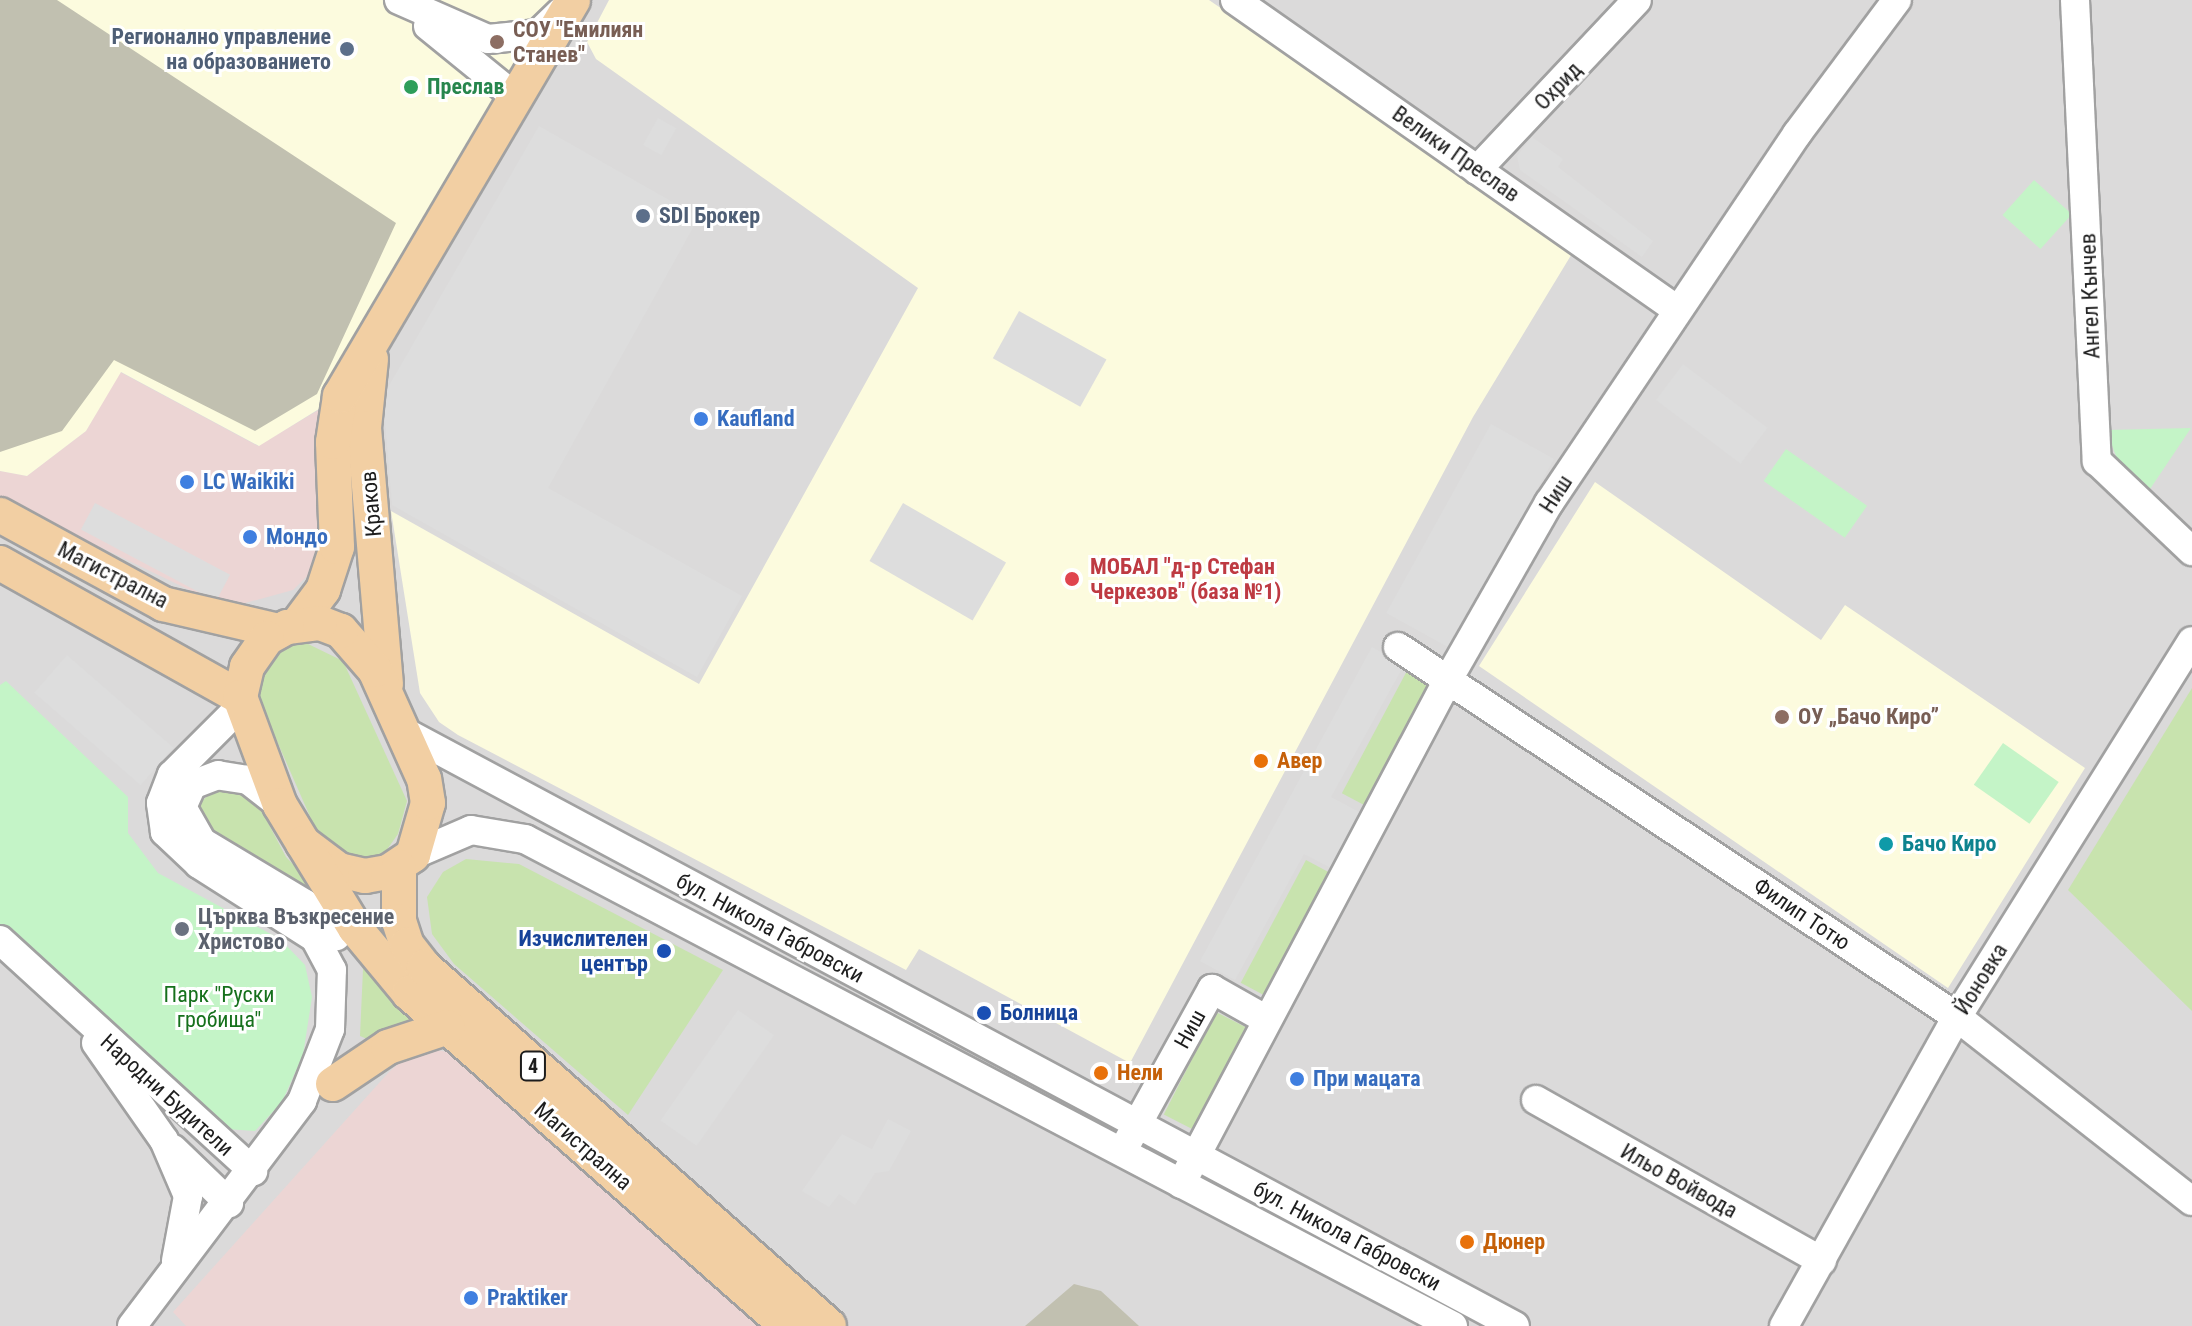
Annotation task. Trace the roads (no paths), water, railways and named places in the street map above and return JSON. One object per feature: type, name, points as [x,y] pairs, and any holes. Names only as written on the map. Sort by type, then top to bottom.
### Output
[{"type":"main road","name":"Краков","points":[[288,628],[323,590],[337,547],[333,442],[340,396],[383,317],[573,0]]},
{"type":"main road","name":"Краков","points":[[383,317],[366,375],[364,408],[387,693]]},
{"type":"main road","name":"Магистрална","points":[[0,515],[163,604],[288,628],[320,623],[341,631],[363,653],[387,693],[427,790],[425,825],[406,861],[399,921],[407,945],[424,967],[829,1326]]},
{"type":"main road","name":"Магистрална","points":[[0,563],[240,701],[280,805],[385,967],[448,1027],[787,1326]]},
{"type":"main road","points":[[240,701],[252,657],[288,628]]},
{"type":"main road","name":"Магистрална","points":[[303,843],[326,863],[352,874],[406,861]]},
{"type":"main road","points":[[333,1084],[388,1047],[448,1027]]},
{"type":"street","points":[[397,0],[460,30],[488,39],[519,40],[538,34],[573,0]]},
{"type":"street","points":[[397,0],[514,96]]},
{"type":"street","name":"Велики Преслав","points":[[1235,0],[1676,309]]},
{"type":"street","name":"Охрид","points":[[1477,170],[1637,0]]},
{"type":"street","name":"Ниш","points":[[1181,1184],[1449,678],[1549,503],[1676,309],[1897,0]]},
{"type":"street","name":"Ангел Кънчев","points":[[2075,0],[2097,461],[2192,551]]},
{"type":"street","name":"Йоновка","points":[[1784,1326],[1957,1017],[2192,641]]},
{"type":"street","name":"Филип Тотю","points":[[1398,647],[1957,1017],[2192,1201]]},
{"type":"street","points":[[132,1326],[253,1171],[311,1084],[326,1047],[335,992],[332,970],[315,938],[199,864],[165,832],[161,803],[172,775],[240,701]]},
{"type":"street","name":"бул. Никола Габровски","points":[[403,731],[1515,1326]]},
{"type":"street","points":[[253,1171],[333,1084],[352,1005],[346,953],[305,904],[202,842],[182,807],[192,785],[218,775],[248,780],[280,805]]},
{"type":"street","name":"бул. Никола Габровски","points":[[406,861],[471,830],[525,839],[1453,1326]]},
{"type":"street","name":"Народни Будители","points":[[0,940],[81,1018],[253,1171]]},
{"type":"street","name":"Ниш","points":[[1137,1124],[1212,989],[1267,1020]]},
{"type":"street","name":"Народни Будители","points":[[81,1018],[164,1140],[189,1209],[171,1274]]},
{"type":"street","name":"Ильо Войвода","points":[[1536,1100],[1822,1261]]},
{"type":"street","points":[[1122,1153],[1137,1124]]},
{"type":"street","points":[[164,1140],[229,1203]]},
{"type":"place","name":"СОУ \"Емилиян Станев\"","points":[[497,42]]},
{"type":"place","name":"Регионално управление на образованието","points":[[347,49]]},
{"type":"place","name":"Преслав","points":[[411,87]]},
{"type":"place","name":"SDI Брокер","points":[[643,216]]},
{"type":"place","name":"Kaufland","points":[[701,419]]},
{"type":"place","name":"LC Waikiki","points":[[187,482]]},
{"type":"place","name":"Мондо","points":[[250,537]]},
{"type":"place","name":"МОБАЛ \"д-р Стефан Черкезов\" (база №1)","points":[[1072,579]]},
{"type":"place","name":"ОУ „Бачо Киро”","points":[[1782,717]]},
{"type":"place","name":"Авер","points":[[1261,761]]},
{"type":"place","name":"Бачо Киро","points":[[1886,844]]},
{"type":"place","name":"Църква Възкресение Христово","points":[[182,929]]},
{"type":"place","name":"Изчислителен център","points":[[664,951]]},
{"type":"place","name":"Болница","points":[[984,1013]]},
{"type":"place","name":"Нели","points":[[1101,1073]]},
{"type":"place","name":"При мацата","points":[[1297,1079]]},
{"type":"place","name":"Дюнер","points":[[1467,1242]]},
{"type":"place","name":"Praktiker","points":[[471,1298]]},
{"type":"park label","name":"Парк \"Руски гробища\"","points":[[219,1006]]}]
